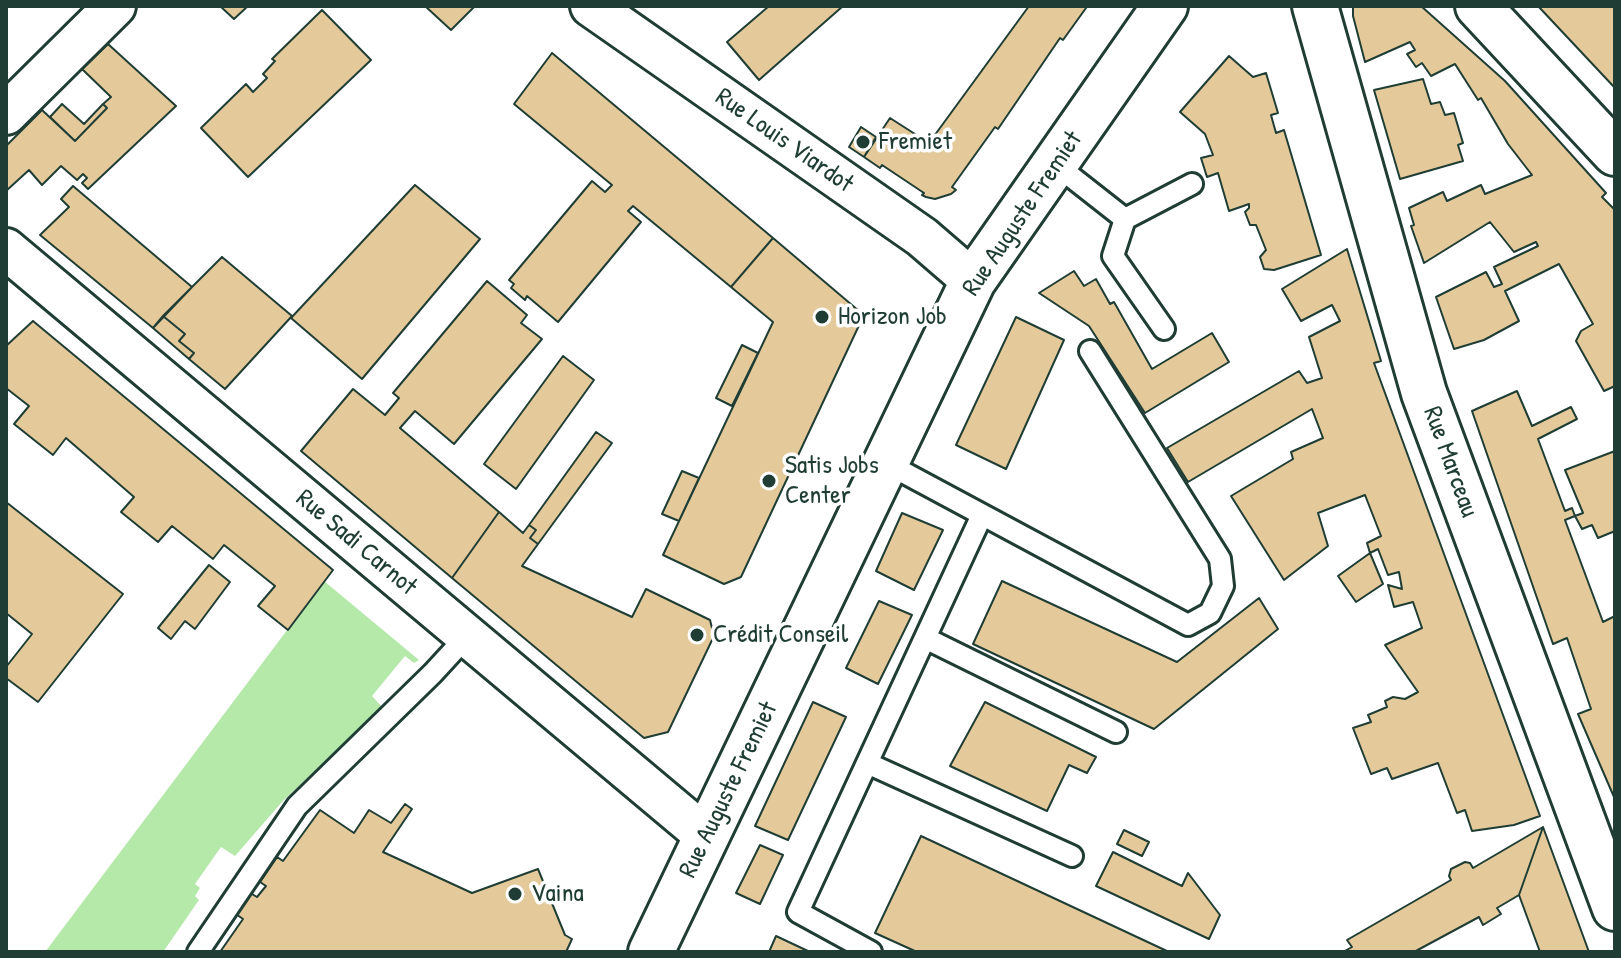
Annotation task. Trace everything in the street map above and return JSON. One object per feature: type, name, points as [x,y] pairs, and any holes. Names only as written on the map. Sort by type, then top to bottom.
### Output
[{"type":"main road","name":"Rue Auguste Fremiet","points":[[651,952],[973,281],[1165,6]]},
{"type":"main road","points":[[1478,6],[1615,153]]},
{"type":"main road","name":"Rue Marceau","points":[[1316,7],[1424,393],[1615,908]]},
{"type":"street","points":[[6,114],[115,6]]},
{"type":"street","name":"Rue Louis Viardot","points":[[591,6],[922,237],[973,281]]},
{"type":"street","name":"Rue Sadi Carnot","points":[[6,249],[707,837]]},
{"type":"lane","points":[[1055,164],[1125,219]]},
{"type":"lane","points":[[1164,329],[1113,256],[1125,219],[1192,184]]},
{"type":"lane","points":[[886,463],[1188,625],[1210,613],[1223,586],[1220,559],[1090,351]]},
{"type":"lane","points":[[871,952],[798,912],[982,515]]},
{"type":"lane","points":[[198,952],[297,806],[467,636]]},
{"type":"lane","points":[[925,638],[1116,732]]},
{"type":"lane","points":[[867,763],[1072,856]]},
{"type":"green space","points":[[324,581],[419,660],[414,663],[405,656],[372,696],[382,707],[282,802],[235,856],[221,847],[195,884],[200,888],[195,896],[199,900],[163,952],[45,952]]},
{"type":"building","points":[[220,6],[248,6],[234,19]]},
{"type":"building","points":[[425,6],[475,6],[451,30]]},
{"type":"building","points":[[769,6],[843,6],[759,80],[727,42]]},
{"type":"building","points":[[1029,6],[1086,8],[1063,40],[1060,38],[998,129],[995,127],[952,187],[956,190],[935,199],[926,197],[882,165],[880,168],[864,157],[890,118],[929,143]]},
{"type":"building","points":[[1353,6],[1421,6],[1505,81],[1606,193],[1602,197],[1615,210],[1615,386],[1604,391],[1576,341],[1581,331],[1593,324],[1559,264],[1505,291],[1519,321],[1484,340],[1454,349],[1436,297],[1486,272],[1494,287],[1502,284],[1494,267],[1538,246],[1536,242],[1514,252],[1490,222],[1424,263],[1411,226],[1414,225],[1409,208],[1443,192],[1447,201],[1481,185],[1485,194],[1532,175],[1455,64],[1431,76],[1422,63],[1416,67],[1407,54],[1415,50],[1410,42],[1365,62]]},
{"type":"building","points":[[1538,6],[1615,6],[1615,88]]},
{"type":"building","points":[[322,10],[371,60],[248,177],[201,128],[246,84],[253,92],[267,78],[263,74],[275,61],[272,59]]},
{"type":"building","points":[[108,44],[176,106],[88,189],[82,183],[87,178],[83,174],[77,180],[61,166],[42,185],[29,170],[6,191],[6,146],[42,110],[75,141],[107,108],[103,104],[111,97],[82,69]]},
{"type":"building","points":[[552,53],[773,238],[731,287],[633,206],[628,211],[641,222],[558,322],[527,296],[525,300],[511,288],[514,284],[509,280],[592,181],[605,192],[612,185],[514,104]]},
{"type":"building","points":[[1229,56],[1253,77],[1266,73],[1278,113],[1271,115],[1276,133],[1284,130],[1321,255],[1274,270],[1264,269],[1260,257],[1266,250],[1256,225],[1250,225],[1245,212],[1249,204],[1229,211],[1218,173],[1207,177],[1201,158],[1213,155],[1205,134],[1180,112]]},
{"type":"building","points":[[1423,79],[1431,104],[1440,102],[1445,115],[1454,113],[1463,143],[1458,145],[1463,161],[1400,179],[1374,90]]},
{"type":"building","points":[[62,104],[84,124],[103,104],[107,108],[75,141],[50,117]]},
{"type":"building","name":"Fremiet","points":[[861,127],[876,137],[864,157],[849,147]]},
{"type":"building","points":[[415,185],[480,239],[362,379],[291,318]]},
{"type":"building","points":[[73,186],[192,287],[153,328],[40,235],[69,207],[61,199]]},
{"type":"building","points":[[773,238],[859,311],[862,319],[741,577],[724,584],[663,555],[773,322],[731,287]]},
{"type":"building","points":[[1347,249],[1381,361],[1374,363],[1540,816],[1514,825],[1472,831],[1465,810],[1457,813],[1438,763],[1392,779],[1387,768],[1371,774],[1353,728],[1371,722],[1368,715],[1387,707],[1385,701],[1393,697],[1405,699],[1418,692],[1385,645],[1422,628],[1413,602],[1394,607],[1388,585],[1402,589],[1399,572],[1388,575],[1378,549],[1370,553],[1367,543],[1381,536],[1365,495],[1318,513],[1328,546],[1284,580],[1231,496],[1293,459],[1291,452],[1323,438],[1312,409],[1188,482],[1167,448],[1299,371],[1307,383],[1322,378],[1309,337],[1340,321],[1332,305],[1301,321],[1282,289]]},
{"type":"building","points":[[222,257],[292,316],[225,389],[189,359],[194,353],[179,341],[185,334],[163,316]]},
{"type":"building","points":[[1074,271],[1084,286],[1096,279],[1110,304],[1114,302],[1152,369],[1212,333],[1229,362],[1145,413],[1089,326],[1039,293]]},
{"type":"building","points":[[487,281],[527,315],[521,323],[542,339],[454,444],[415,411],[400,428],[499,512],[452,578],[301,451],[353,389],[385,415],[399,398],[393,393]]},
{"type":"building","points":[[163,316],[185,334],[179,341],[194,353],[189,359],[153,328]]},
{"type":"building","points":[[1016,317],[1064,340],[1006,469],[956,445]]},
{"type":"building","points":[[33,321],[333,570],[288,630],[258,606],[275,586],[224,545],[213,559],[172,526],[158,542],[121,512],[134,497],[66,438],[53,455],[14,424],[29,406],[6,388],[6,346]]},
{"type":"building","points":[[742,345],[758,353],[732,406],[716,398]]},
{"type":"building","points":[[563,356],[594,380],[516,489],[484,464]]},
{"type":"building","points":[[1517,391],[1532,426],[1571,407],[1577,419],[1538,439],[1565,511],[1572,508],[1575,516],[1565,520],[1603,622],[1615,616],[1614,797],[1578,714],[1591,709],[1567,638],[1553,644],[1472,411]]},
{"type":"building","points":[[596,432],[612,443],[538,544],[530,538],[536,530],[529,525]]},
{"type":"building","points":[[1615,451],[1615,531],[1598,538],[1592,525],[1582,529],[1575,516],[1583,513],[1565,470]]},
{"type":"building","points":[[682,471],[699,478],[679,521],[662,514]]},
{"type":"building","points":[[6,502],[123,594],[38,702],[6,678],[6,667],[32,634],[6,613]]},
{"type":"building","points":[[499,512],[523,533],[529,525],[536,530],[530,538],[538,544],[522,566],[632,617],[646,589],[710,620],[714,636],[668,732],[644,738],[452,578]]},
{"type":"building","points":[[902,513],[943,530],[914,590],[876,571]]},
{"type":"building","points":[[1370,553],[1383,584],[1356,602],[1338,576]]},
{"type":"building","points":[[209,565],[230,582],[195,629],[185,621],[171,639],[158,628]]},
{"type":"building","points":[[1002,581],[1177,662],[1259,598],[1278,629],[1154,729],[973,644]]},
{"type":"building","points":[[879,601],[912,615],[878,684],[846,668]]},
{"type":"building","points":[[813,702],[846,717],[788,840],[755,826]]},
{"type":"building","points":[[985,702],[1096,757],[1087,773],[1069,765],[1047,811],[950,766]]},
{"type":"building","points":[[405,804],[412,809],[383,852],[472,893],[538,869],[565,935],[572,939],[566,952],[220,952],[243,919],[233,912],[247,891],[257,897],[266,886],[260,882],[277,857],[283,861],[320,810],[354,833],[369,810],[391,823]]},
{"type":"building","points":[[1543,827],[1519,895],[1497,908],[1501,914],[1483,925],[1479,917],[1414,952],[1343,952],[1352,947],[1347,940],[1451,880],[1451,869],[1465,862],[1473,868]]},
{"type":"building","points":[[1543,827],[1589,952],[1540,952],[1519,895]]},
{"type":"building","points":[[1124,830],[1149,842],[1142,856],[1117,844]]},
{"type":"building","points":[[921,836],[1169,952],[917,952],[875,933]]},
{"type":"building","points":[[760,845],[783,855],[760,904],[736,893]]},
{"type":"building","points":[[1113,852],[1182,886],[1188,873],[1220,915],[1209,939],[1096,886]]},
{"type":"building","points":[[776,936],[810,952],[769,952]]},
{"type":"place","name":"Fremiet","points":[[863,142]]},
{"type":"place","name":"Horizon Job","points":[[822,317]]},
{"type":"place","name":"Satis Jobs Center","points":[[769,481]]},
{"type":"place","name":"Crédit Conseil","points":[[697,635]]},
{"type":"place","name":"Vaina","points":[[515,894]]}]
